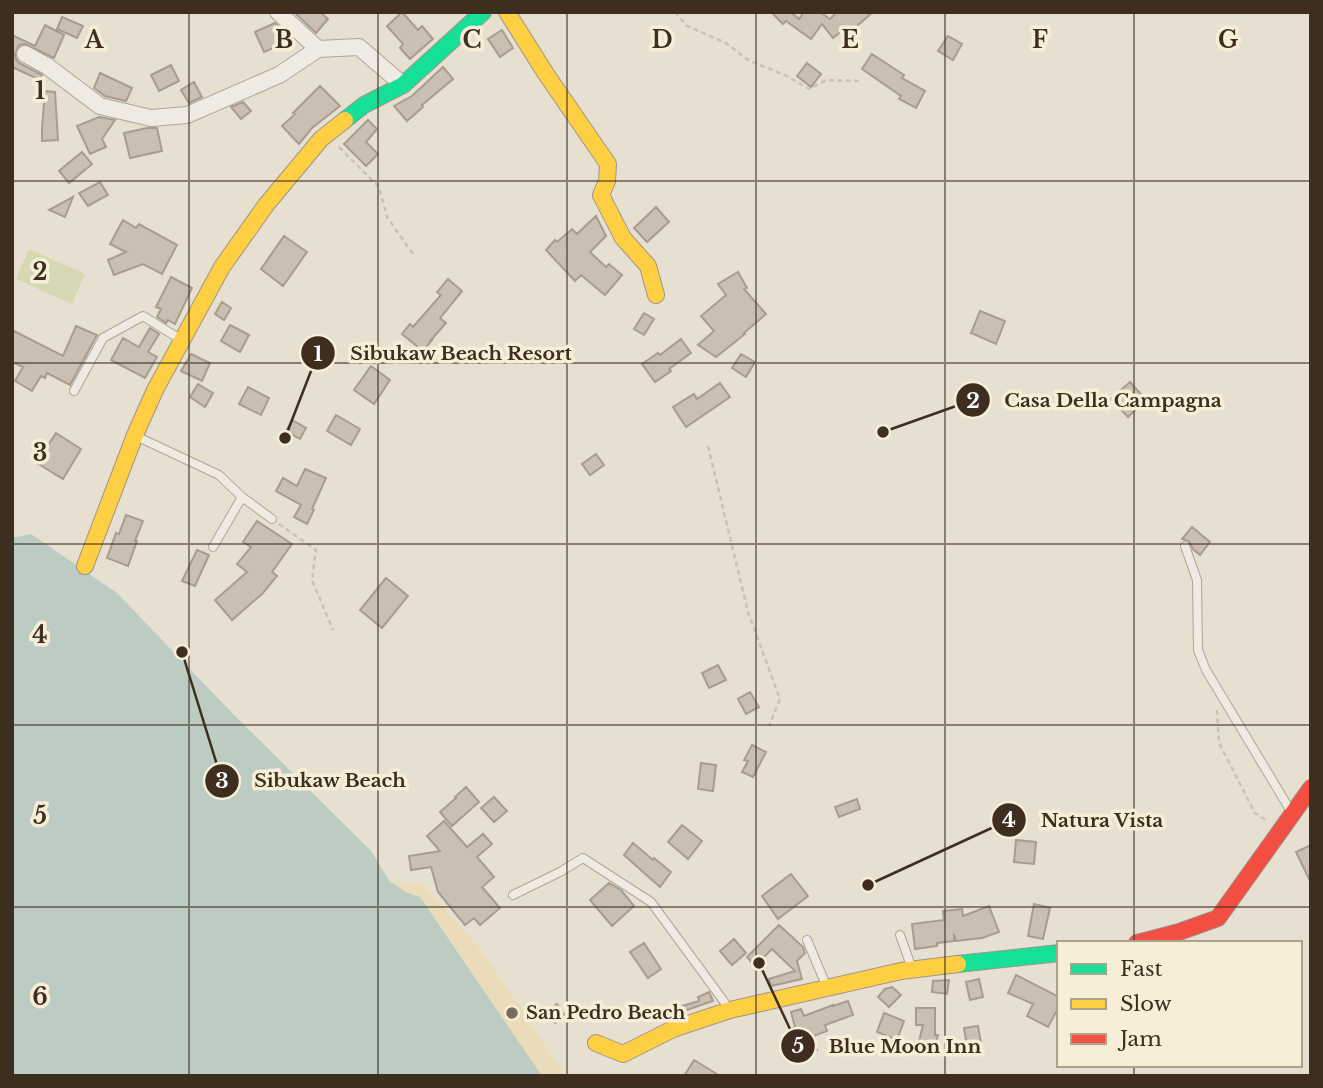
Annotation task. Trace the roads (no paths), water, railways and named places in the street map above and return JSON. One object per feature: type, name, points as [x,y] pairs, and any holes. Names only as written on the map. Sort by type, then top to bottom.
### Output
[{"type":"street","points":[[278,12],[318,50]]},
{"type":"street","points":[[85,566],[155,390],[222,267],[265,205],[327,135],[363,104],[403,85],[483,12]]},
{"type":"street","points":[[507,12],[608,164],[607,181],[601,195],[624,238],[648,266],[656,295]]},
{"type":"street","points":[[25,54],[47,66],[100,106],[151,118],[187,115],[279,75],[318,50],[359,47],[403,85]]},
{"type":"street","points":[[1145,941],[1218,918],[1311,788]]},
{"type":"street","points":[[596,1043],[623,1054],[673,1029],[730,1010],[828,987],[912,969],[1057,953]]},
{"type":"lane","points":[[74,391],[103,338],[143,316],[182,340]]},
{"type":"lane","points":[[135,435],[219,475],[242,497],[272,519]]},
{"type":"lane","points":[[213,547],[242,497]]},
{"type":"lane","points":[[1185,546],[1197,580],[1198,650],[1206,670],[1292,814]]},
{"type":"lane","points":[[513,895],[583,858],[651,902],[730,1010]]},
{"type":"lane","points":[[900,935],[912,969]]},
{"type":"lane","points":[[807,940],[828,987]]},
{"type":"place","name":"Casa Della Campagna","points":[[883,432]]},
{"type":"place","name":"Sibukaw Beach Resort","points":[[285,438]]},
{"type":"place","name":"Sibukaw Beach","points":[[182,652]]},
{"type":"place","name":"Natura Vista","points":[[868,885]]},
{"type":"place","name":"Blue Moon Inn","points":[[759,963]]},
{"type":"place","name":"San Pedro Beach","points":[[512,1013]]}]
